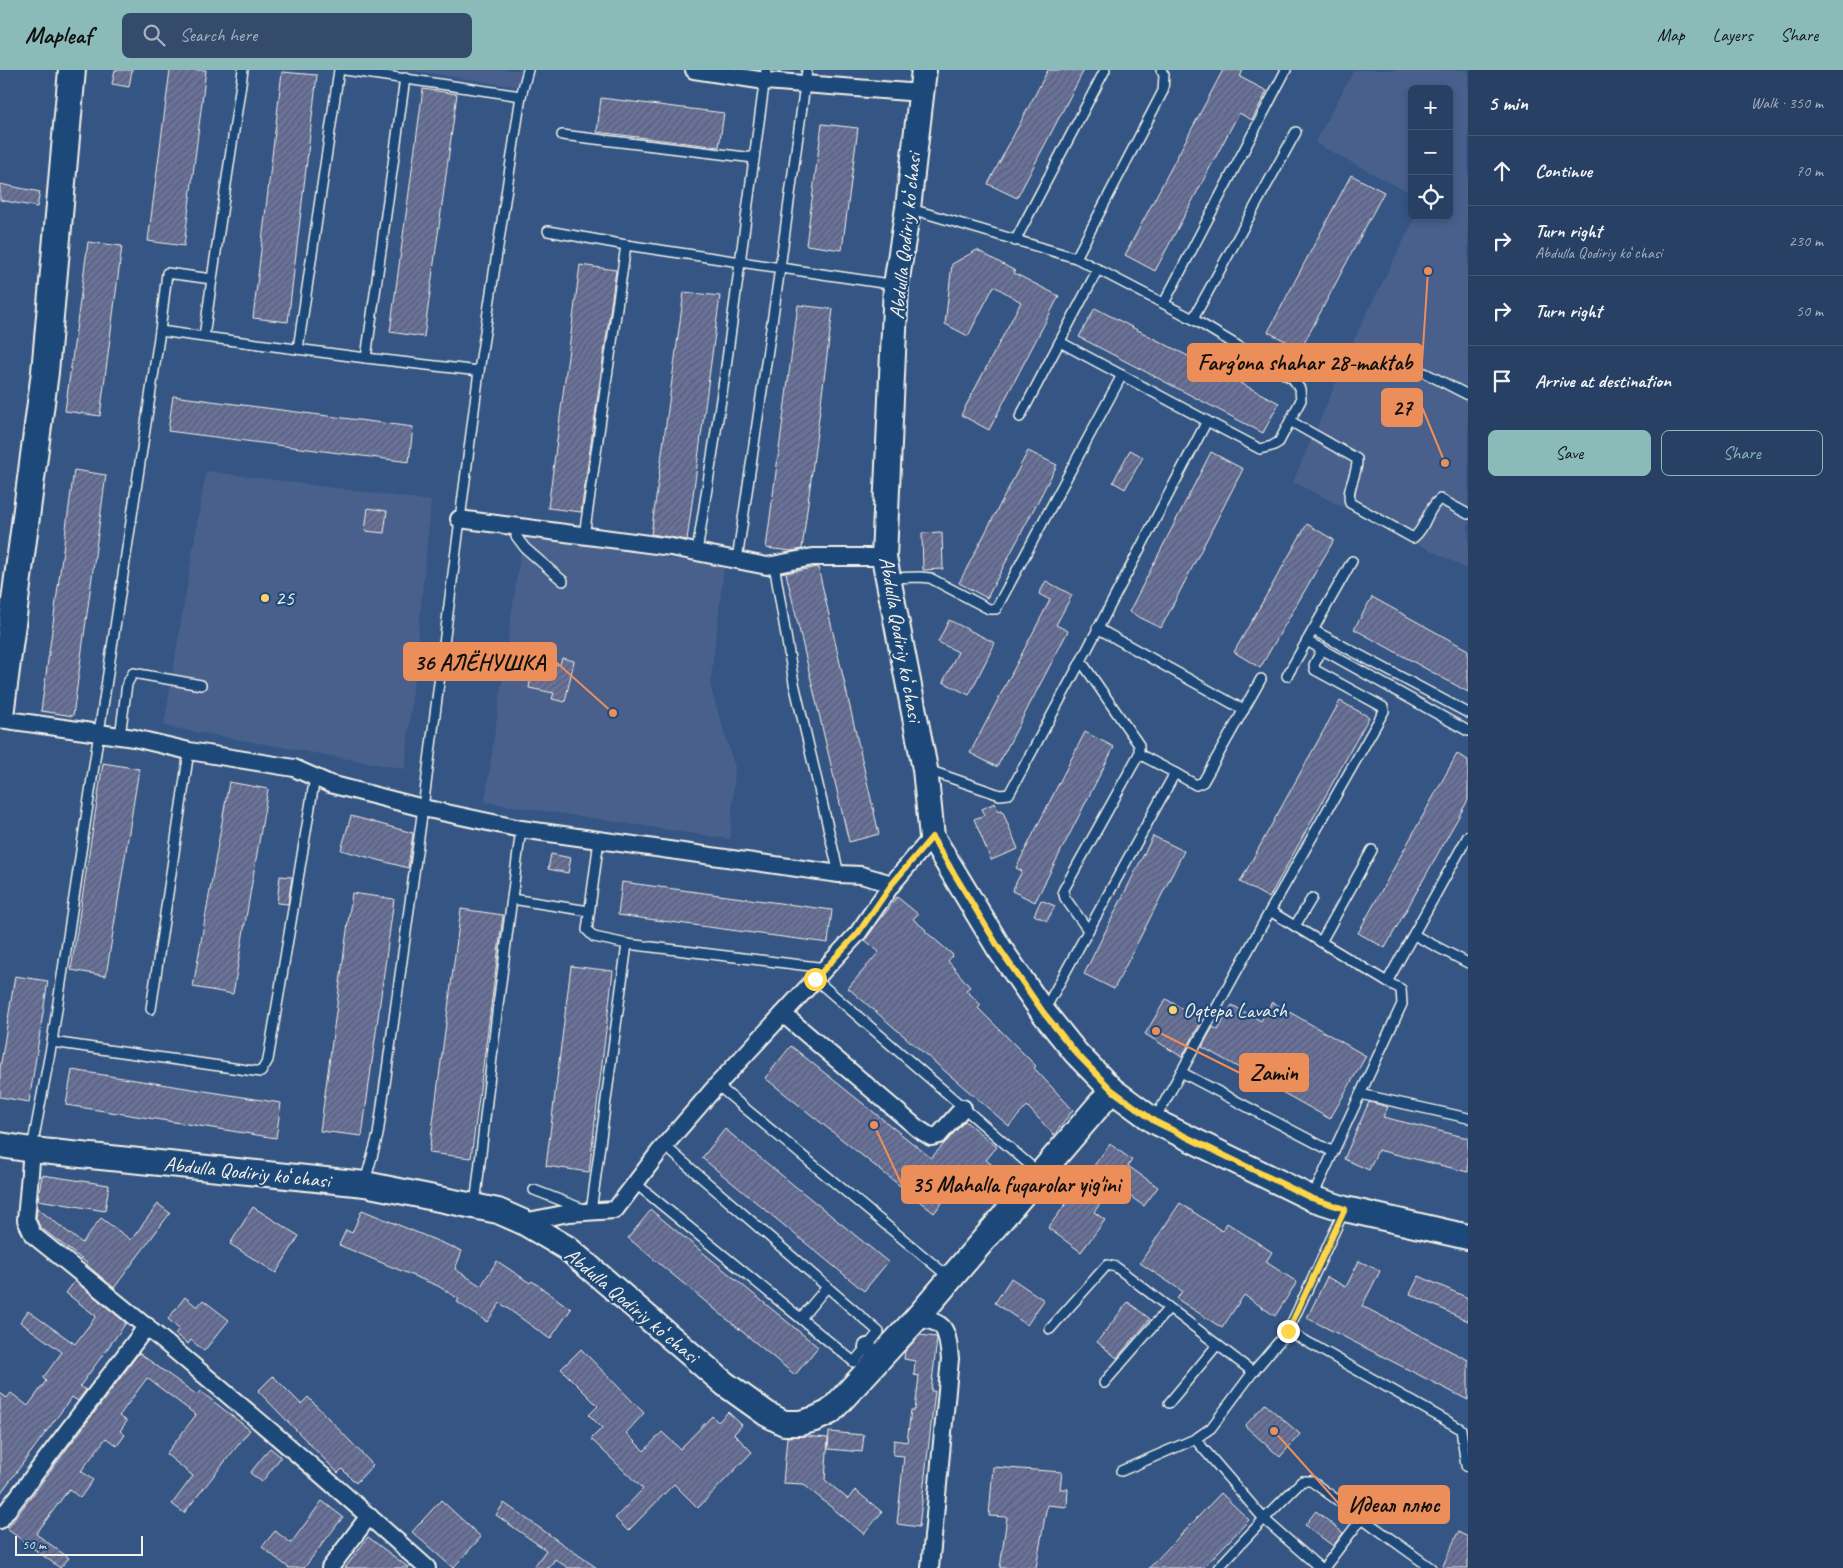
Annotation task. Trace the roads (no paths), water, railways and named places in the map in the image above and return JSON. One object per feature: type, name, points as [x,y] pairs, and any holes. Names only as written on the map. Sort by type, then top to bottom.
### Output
[{"type":"main road","points":[[0,715],[46,372],[72,70]]},
{"type":"street","points":[[694,70],[765,76],[806,77],[921,94]]},
{"type":"street","name":"Abdulla Qodiriy koʻchasi","points":[[924,70],[908,208],[896,285],[886,567],[925,769],[932,837],[999,948],[1043,1012],[1076,1053],[1112,1090],[1154,1121],[1311,1198],[1345,1209],[1468,1237]]},
{"type":"street","points":[[459,519],[697,552],[767,566],[813,558],[886,567]]},
{"type":"street","points":[[0,719],[120,736],[189,751],[294,768],[330,784],[423,808],[521,829],[839,874],[861,875],[892,884]]},
{"type":"street","points":[[523,1222],[569,1213],[615,1210],[665,1146],[718,1085],[858,933],[892,884],[932,837]]},
{"type":"street","points":[[783,1014],[917,1128],[931,1137],[939,1135],[964,1108]]},
{"type":"street","name":"Abdulla Qodiriy koʻchasi","points":[[0,1145],[32,1150],[364,1184],[498,1211],[523,1222],[567,1248],[725,1384],[767,1414],[784,1423],[800,1423],[830,1412],[873,1352],[916,1319],[1112,1090]]},
{"type":"street","points":[[32,1150],[26,1220],[33,1234],[147,1326],[427,1568]]},
{"type":"street","points":[[916,1319],[932,1319],[941,1326],[946,1333],[950,1359],[930,1568]]},
{"type":"street","points":[[0,1520],[147,1326]]},
{"type":"street","points":[[330,1568],[369,1516]]},
{"type":"lane","points":[[204,337],[243,70]]},
{"type":"lane","points":[[298,349],[339,70]]},
{"type":"lane","points":[[345,70],[521,96]]},
{"type":"lane","points":[[364,1184],[378,1135],[423,808],[479,371],[521,96],[528,70]]},
{"type":"lane","points":[[1015,241],[1105,70]]},
{"type":"lane","points":[[1076,258],[1164,91],[1164,75],[1161,70]]},
{"type":"lane","points":[[1164,303],[1286,70]]},
{"type":"lane","points":[[697,552],[725,374],[765,76]]},
{"type":"lane","points":[[737,560],[806,77]]},
{"type":"lane","points":[[366,358],[405,78]]},
{"type":"lane","points":[[1193,319],[1296,132]]},
{"type":"lane","points":[[562,135],[754,158]]},
{"type":"lane","points":[[908,208],[1076,258],[1193,319],[1292,379],[1300,389],[1301,400],[1279,442],[1260,449],[1206,422],[1060,342]]},
{"type":"lane","points":[[548,232],[896,285]]},
{"type":"lane","points":[[584,536],[626,245]]},
{"type":"lane","points":[[1020,417],[1098,270]]},
{"type":"lane","points":[[32,1150],[52,1042],[160,331],[167,273],[212,279]]},
{"type":"lane","points":[[160,331],[479,371]]},
{"type":"lane","points":[[1425,373],[1468,395]]},
{"type":"lane","points":[[886,567],[930,578],[989,609],[996,609],[1122,375]]},
{"type":"lane","points":[[1290,421],[1357,459],[1357,466],[1348,496],[1350,503],[1413,538],[1418,535],[1435,503],[1440,499],[1468,514]]},
{"type":"lane","points":[[925,769],[1000,796],[1009,794],[1206,422]]},
{"type":"lane","points":[[517,527],[516,536],[525,548],[564,582]]},
{"type":"lane","points":[[1287,676],[1352,561]]},
{"type":"lane","points":[[774,564],[794,682],[839,874]]},
{"type":"lane","points":[[1097,628],[1244,710]]},
{"type":"lane","points":[[1313,630],[1468,713]]},
{"type":"lane","points":[[1307,641],[1468,731]]},
{"type":"lane","points":[[1154,1121],[1270,911],[1384,711],[1383,707],[1315,670],[1314,665],[1322,649]]},
{"type":"lane","points":[[1081,661],[1138,745],[1139,754],[1063,892],[1065,898],[1088,930]]},
{"type":"lane","points":[[120,736],[127,684],[133,673],[201,685]]},
{"type":"lane","points":[[1139,754],[1196,785],[1203,782],[1261,679]]},
{"type":"lane","points":[[151,1009],[189,751]]},
{"type":"lane","points":[[1043,1012],[1174,774]]},
{"type":"lane","points":[[52,1042],[261,1072],[268,1060],[315,777]]},
{"type":"lane","points":[[475,1206],[490,1069],[521,829]]},
{"type":"lane","points":[[1387,982],[1468,836]]},
{"type":"lane","points":[[599,840],[587,930],[594,937],[627,944],[820,973],[964,1108],[1039,1173]]},
{"type":"lane","points":[[1321,942],[1372,850]]},
{"type":"lane","points":[[1295,926],[1312,898]]},
{"type":"lane","points":[[512,899],[589,911]]},
{"type":"lane","points":[[1270,911],[1401,989],[1402,1004],[1311,1198]]},
{"type":"lane","points":[[1414,935],[1468,964]]},
{"type":"lane","points":[[534,1190],[591,1212],[627,944]]},
{"type":"lane","points":[[1181,1072],[1333,1152]]},
{"type":"lane","points":[[718,1085],[950,1278]]},
{"type":"lane","points":[[1360,1094],[1468,1118]]},
{"type":"lane","points":[[636,1183],[854,1362],[873,1352],[879,1332],[665,1146]]},
{"type":"lane","points":[[1122,1471],[1195,1438],[1211,1428],[1253,1372],[1288,1331],[1345,1209]]},
{"type":"lane","points":[[1050,1329],[1107,1265],[1116,1267],[1253,1372]]},
{"type":"lane","points":[[801,1318],[827,1287]]},
{"type":"lane","points":[[1104,1383],[1169,1308]]},
{"type":"lane","points":[[1288,1331],[1461,1429],[1466,1466],[1468,1467]]},
{"type":"lane","points":[[1169,1403],[1217,1345]]},
{"type":"lane","points":[[1195,1438],[1264,1519],[1322,1568],[1362,1518]]},
{"type":"lane","points":[[1218,1568],[1302,1481],[1311,1481],[1431,1568]]},
{"type":"place","name":"Farg'ona shahar 28-maktab","points":[[1428,271]]},
{"type":"place","name":"27","points":[[1445,463]]},
{"type":"place","name":"25","points":[[265,598]]},
{"type":"place","name":"36 АЛЁНУШКА","points":[[613,713]]},
{"type":"place","name":"Oqtepa Lavash","points":[[1173,1010]]},
{"type":"place","name":"Zamin","points":[[1156,1031]]},
{"type":"place","name":"35 Mahalla fuqarolar yig'ini","points":[[874,1125]]},
{"type":"place","name":"Идеал плюс","points":[[1274,1431]]}]
